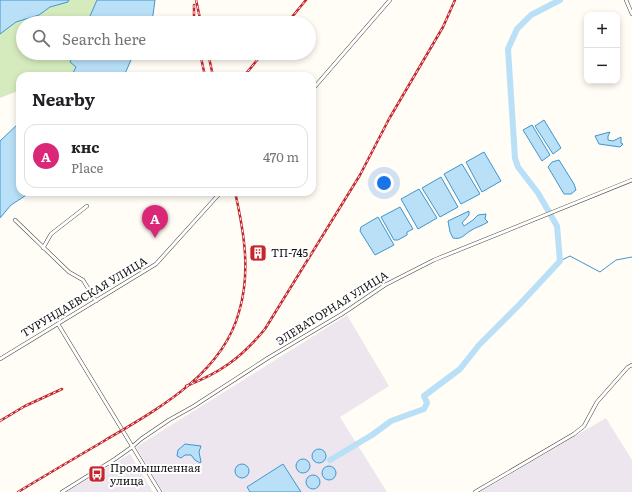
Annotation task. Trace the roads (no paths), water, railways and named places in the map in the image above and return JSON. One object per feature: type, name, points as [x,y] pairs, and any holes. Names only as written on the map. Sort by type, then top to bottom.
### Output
[{"type":"street","points":[[316,85],[390,0]]},
{"type":"street","points":[[626,0],[632,14]]},
{"type":"street","name":"ЭЛЕВАТОРНАЯ УЛИЦА","points":[[62,492],[132,448],[141,439],[169,420],[342,314],[385,285],[434,260],[632,180]]},
{"type":"street","name":"ТУРУНДАЕВСКАЯ УЛИЦА","points":[[0,359],[156,264],[217,196]]},
{"type":"street","points":[[43,248],[51,234],[87,206]]},
{"type":"street","points":[[15,220],[69,272],[82,280],[96,301]]},
{"type":"street","points":[[58,324],[160,492]]},
{"type":"street","points":[[475,492],[574,434],[584,426],[597,402],[628,367],[632,365]]},
{"type":"water","points":[[0,0],[69,0],[68,2],[50,7],[36,16],[16,16],[16,22],[0,34]]},
{"type":"water","points":[[97,0],[155,0],[152,16],[90,16]]},
{"type":"water","points":[[71,60],[131,60],[126,72],[74,72],[76,67],[70,62]]},
{"type":"water","points":[[544,120],[561,148],[553,154],[535,126]]},
{"type":"water","points":[[532,125],[550,155],[542,161],[523,130]]},
{"type":"water","points":[[16,126],[16,196],[25,196],[11,205],[0,218],[0,141]]},
{"type":"water","points":[[610,132],[608,140],[613,141],[621,137],[621,143],[623,144],[620,147],[599,144],[595,136]]},
{"type":"water","points":[[484,152],[501,181],[482,192],[466,162]]},
{"type":"water","points":[[559,160],[574,184],[576,190],[571,194],[564,194],[548,167],[552,162]]},
{"type":"water","points":[[462,164],[480,194],[461,204],[444,174]]},
{"type":"water","points":[[441,177],[458,207],[440,217],[422,188]]},
{"type":"water","points":[[419,189],[437,218],[418,229],[401,199]]},
{"type":"water","points":[[400,207],[413,229],[407,232],[407,235],[398,240],[394,240],[381,217]]},
{"type":"water","points":[[469,211],[469,215],[462,223],[464,226],[478,215],[486,214],[485,219],[488,222],[460,238],[453,238],[448,221]]},
{"type":"water","points":[[378,217],[394,245],[375,255],[360,231],[361,227]]},
{"type":"water","points":[[185,444],[201,446],[199,452],[200,463],[191,455],[185,455],[181,458],[177,456],[178,450]]},
{"type":"water","points":[[316,449],[322,449],[326,453],[326,459],[322,463],[316,463],[312,459],[312,453]]},
{"type":"water","points":[[300,459],[306,459],[310,463],[310,469],[306,473],[300,473],[296,469],[296,463]]},
{"type":"water","points":[[239,464],[245,464],[249,468],[249,474],[245,478],[239,478],[235,474],[235,468]]},
{"type":"water","points":[[283,464],[301,492],[250,492],[247,487]]},
{"type":"water","points":[[326,466],[332,466],[336,470],[336,476],[332,480],[326,480],[322,476],[322,470]]},
{"type":"water","points":[[310,475],[316,475],[320,479],[320,485],[316,489],[310,489],[306,485],[306,479]]},
{"type":"waterway","points":[[330,460],[372,435],[391,421],[424,409],[427,403],[424,396],[460,369],[479,345],[560,261],[557,226],[538,193],[518,167],[515,158],[508,49],[517,29],[531,15],[560,0]]},
{"type":"waterway","points":[[560,261],[570,256],[600,272],[616,260],[632,257]]},
{"type":"railway","points":[[196,0],[199,16]]},
{"type":"railway","points":[[293,16],[306,0]]},
{"type":"railway","points":[[186,386],[209,376],[229,364],[265,329],[360,175],[389,119],[443,27],[455,0]]},
{"type":"railway","points":[[194,5],[194,16]]},
{"type":"railway","points":[[202,60],[204,72]]},
{"type":"railway","points":[[210,60],[212,72]]},
{"type":"railway","points":[[247,72],[257,60]]},
{"type":"railway","points":[[18,492],[145,417],[185,388],[203,372],[218,354],[230,334],[239,312],[245,282],[245,252],[236,196]]},
{"type":"railway","points":[[0,421],[25,406],[62,389]]},
{"type":"place","name":"кнс","points":[[155,238]]},
{"type":"place","name":"ТП-745","points":[[258,253]]},
{"type":"place","name":"Промышленная улица","points":[[97,474]]}]
